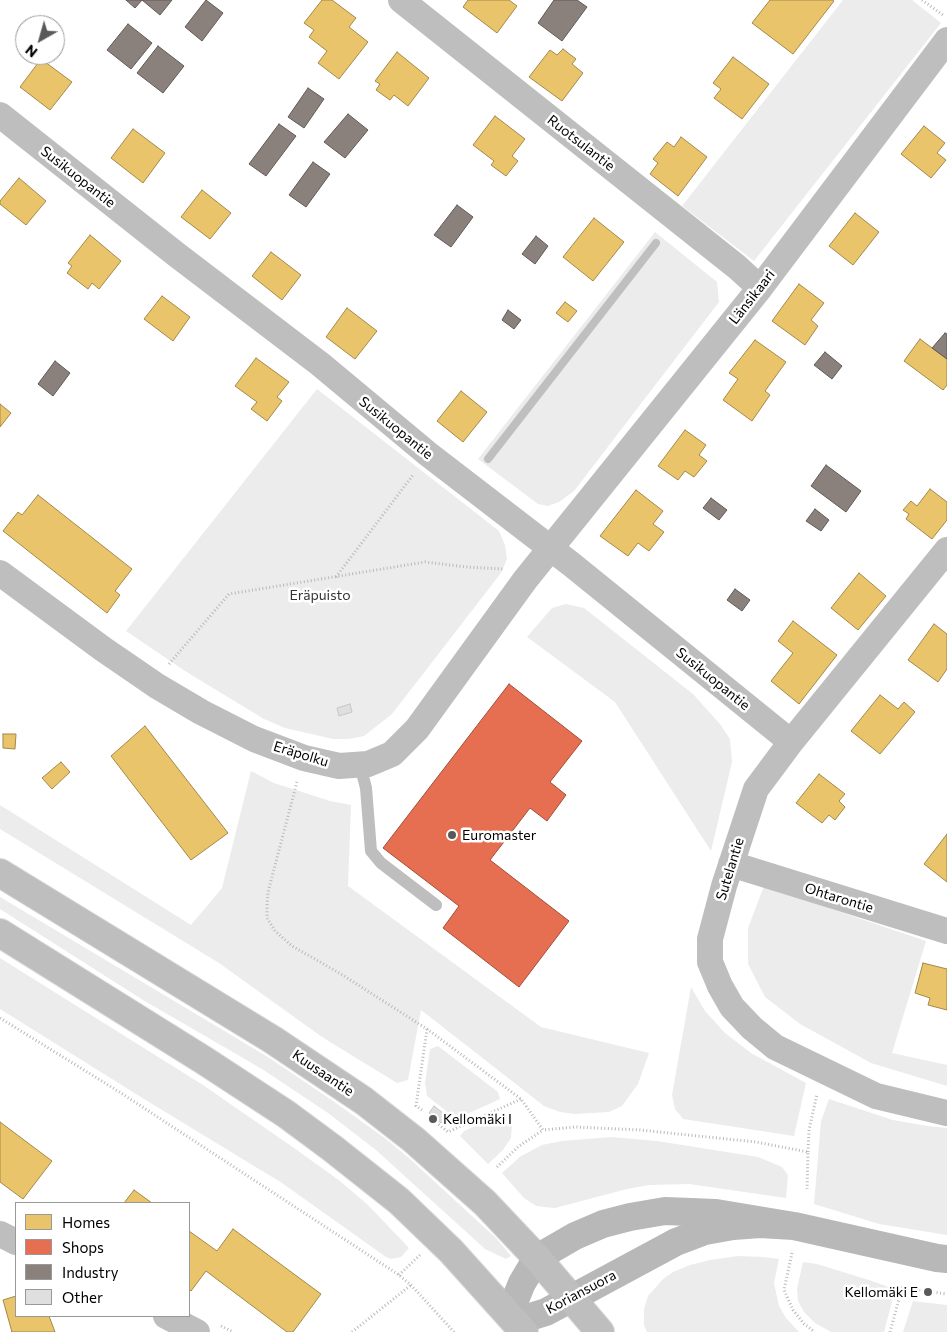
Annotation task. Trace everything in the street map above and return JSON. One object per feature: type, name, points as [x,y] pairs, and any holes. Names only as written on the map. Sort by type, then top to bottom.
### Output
[{"type":"main road","name":"Kuusaantie","points":[[0,873],[273,1040],[364,1101],[414,1140],[485,1203],[537,1258],[600,1332]]},
{"type":"main road","points":[[0,933],[205,1061],[286,1114],[324,1142],[399,1201],[451,1251],[519,1325]]},
{"type":"main road","name":"Koriansuora","points":[[794,1226],[760,1224],[706,1231],[676,1242],[546,1312],[530,1317],[519,1325],[515,1300],[522,1283],[537,1258],[575,1236],[603,1224],[630,1217],[665,1212],[716,1213],[794,1226],[947,1259]]},
{"type":"street","name":"Ruotsulantie","points":[[401,0],[737,267],[760,288]]},
{"type":"street","name":"Länsikaari","points":[[551,550],[760,288],[947,40]]},
{"type":"street","name":"Susikuopantie","points":[[0,115],[177,255],[320,364],[428,454],[791,742]]},
{"type":"street","name":"Eräpolku","points":[[0,572],[103,649],[157,686],[202,712],[254,739],[304,758],[339,766],[368,764],[392,754],[417,730],[525,580],[551,550]]},
{"type":"street","name":"Sutelantie","points":[[947,550],[791,742],[756,789],[731,864],[710,939],[710,962],[720,986],[732,1007],[752,1028],[775,1047],[876,1096],[947,1113]]},
{"type":"street","name":"Ohtarontie","points":[[731,864],[947,931]]},
{"type":"street","points":[[0,1234],[15,1242]]},
{"type":"street","points":[[168,1317],[197,1332]]},
{"type":"lane","points":[[360,765],[366,788],[371,851],[381,863],[436,905]]},
{"type":"path","points":[[922,0],[947,19]]},
{"type":"path","points":[[336,577],[428,454]]},
{"type":"path","points":[[164,670],[229,594],[425,562],[512,570]]},
{"type":"path","points":[[297,781],[268,892],[266,906],[268,918],[275,931],[292,946],[341,974],[427,1029],[521,1099],[543,1130]]},
{"type":"path","points":[[0,1018],[121,1093],[399,1275],[411,1285],[454,1332]]},
{"type":"path","points":[[416,1106],[427,1029]]},
{"type":"path","points":[[807,1189],[809,1130],[822,1071]]},
{"type":"path","points":[[448,1132],[521,1099]]},
{"type":"path","points":[[497,1167],[518,1147],[543,1130],[575,1127],[640,1130],[756,1142],[808,1152]]},
{"type":"path","points":[[399,1275],[422,1253]]},
{"type":"path","points":[[792,1253],[784,1290],[793,1310],[804,1324],[814,1332]]},
{"type":"path","points":[[352,1332],[411,1285]]},
{"type":"path","points":[[890,1332],[902,1288],[947,1294]]},
{"type":"green space","points":[[843,0],[912,0],[941,23],[754,261],[682,206]]},
{"type":"green space","points":[[655,232],[717,282],[719,302],[574,491],[559,502],[548,506],[538,504],[478,459]]},
{"type":"green space","name":"Eräpuisto","points":[[317,389],[499,531],[505,545],[507,559],[501,573],[392,714],[364,736],[349,739],[333,739],[285,728],[264,719],[185,671],[126,631]]},
{"type":"green space","points":[[566,604],[584,608],[693,694],[720,724],[730,739],[732,762],[711,851],[615,702],[527,637],[552,608]]},
{"type":"green space","points":[[251,771],[274,783],[330,801],[351,805],[348,886],[541,1027],[649,1053],[638,1084],[622,1106],[609,1112],[575,1114],[560,1112],[544,1106],[421,1010],[408,1080],[397,1083],[322,1037],[219,963],[0,829],[0,805],[191,925],[222,888]]},
{"type":"green space","points":[[764,886],[926,941],[892,1053],[947,1065],[947,1086],[871,1063],[800,1024],[765,997],[748,964],[748,928]]},
{"type":"green space","points":[[0,897],[268,1057],[336,1103],[409,1158],[497,1239],[511,1256],[506,1259],[485,1249],[376,1150],[328,1113],[262,1069],[143,1000],[0,909]]},
{"type":"green space","points":[[0,958],[203,1085],[294,1148],[340,1181],[368,1205],[409,1248],[401,1257],[391,1259],[386,1257],[282,1183],[0,1009]]},
{"type":"green space","points":[[691,987],[705,1011],[725,1033],[751,1053],[806,1083],[794,1136],[683,1119],[675,1109],[672,1095]]},
{"type":"green space","points":[[438,1046],[498,1092],[500,1099],[465,1115],[454,1117],[427,1096],[425,1083],[430,1049]]},
{"type":"green space","points":[[829,1099],[893,1120],[947,1128],[947,1235],[879,1224],[814,1204],[821,1121]]},
{"type":"green space","points":[[507,1117],[512,1124],[511,1138],[503,1150],[488,1164],[460,1136],[464,1131],[493,1118]]},
{"type":"green space","points":[[611,1137],[657,1141],[758,1157],[782,1167],[788,1175],[786,1198],[689,1184],[649,1185],[555,1208],[536,1206],[524,1198],[502,1173],[521,1156],[542,1145],[562,1141]]},
{"type":"green space","points":[[738,1256],[779,1259],[774,1283],[779,1306],[786,1318],[799,1332],[647,1332],[644,1325],[644,1309],[648,1296],[663,1279],[673,1272],[690,1265]]},
{"type":"green space","points":[[803,1262],[817,1264],[869,1280],[892,1290],[893,1298],[884,1332],[831,1332],[815,1323],[804,1312],[798,1301],[797,1289]]},
{"type":"green space","points":[[913,1301],[947,1305],[947,1332],[903,1332]]},
{"type":"building: Homes","points":[[322,0],[332,0],[356,18],[349,27],[368,42],[339,79],[318,63],[327,51],[309,37],[314,30],[304,23]]},
{"type":"building: Homes","points":[[468,0],[509,0],[517,6],[497,33],[463,7]]},
{"type":"building: Homes","points":[[770,0],[834,1],[793,54],[752,23]]},
{"type":"building: Homes","points":[[563,49],[576,59],[572,64],[583,73],[562,101],[529,77],[550,50],[557,55]]},
{"type":"building: Homes","points":[[397,52],[429,78],[408,106],[394,95],[390,100],[376,90],[380,84],[375,81]]},
{"type":"building: Homes","points":[[733,57],[769,84],[742,119],[714,98],[721,89],[713,83]]},
{"type":"building: Homes","points":[[36,65],[49,65],[72,82],[50,110],[20,87]]},
{"type":"building: Homes","points":[[495,116],[525,139],[512,156],[518,161],[506,176],[491,165],[494,161],[473,145]]},
{"type":"building: Homes","points":[[924,126],[945,143],[937,153],[946,160],[931,178],[901,154]]},
{"type":"building: Homes","points":[[133,129],[165,153],[143,183],[111,158]]},
{"type":"building: Homes","points":[[681,137],[707,157],[678,196],[650,174],[658,163],[653,159],[667,142],[674,147]]},
{"type":"building: Homes","points":[[19,178],[46,201],[26,225],[0,204],[0,201]]},
{"type":"building: Homes","points":[[202,190],[231,213],[210,239],[181,217]]},
{"type":"building: Homes","points":[[855,213],[879,232],[853,265],[829,246]]},
{"type":"building: Homes","points":[[594,218],[624,242],[593,281],[563,257]]},
{"type":"building: Homes","points":[[90,235],[121,261],[99,289],[92,283],[88,289],[67,273],[72,266],[68,263]]},
{"type":"building: Homes","points":[[271,252],[301,275],[282,300],[252,276]]},
{"type":"building: Homes","points":[[799,284],[824,303],[811,320],[818,326],[805,345],[772,321]]},
{"type":"building: Homes","points":[[162,296],[190,317],[173,341],[144,319]]},
{"type":"building: Homes","points":[[565,302],[577,311],[568,322],[556,313]]},
{"type":"building: Homes","points":[[347,308],[377,331],[355,359],[326,337]]},
{"type":"building: Homes","points":[[920,339],[947,359],[947,385],[943,390],[904,361]]},
{"type":"building: Homes","points":[[755,340],[786,362],[765,391],[770,395],[752,421],[723,400],[738,379],[729,373]]},
{"type":"building: Homes","points":[[256,358],[289,382],[277,397],[282,401],[267,421],[251,409],[257,402],[235,386]]},
{"type":"building: Homes","points":[[461,391],[487,412],[463,442],[437,421]]},
{"type":"building: Homes","points":[[0,404],[11,413],[0,427]]},
{"type":"building: Homes","points":[[685,430],[706,445],[699,455],[707,461],[694,477],[685,471],[678,480],[658,466]]},
{"type":"building: Homes","points":[[930,489],[947,502],[947,520],[932,539],[906,519],[909,514],[903,510],[911,501],[917,506]]},
{"type":"building: Homes","points":[[636,490],[663,511],[653,524],[664,532],[649,551],[638,543],[628,556],[600,536]]},
{"type":"building: Homes","points":[[38,495],[132,569],[115,591],[120,595],[107,613],[3,531],[18,512],[22,515]]},
{"type":"building: Homes","points":[[859,573],[886,596],[858,630],[831,608]]},
{"type":"building: Homes","points":[[793,621],[837,655],[799,704],[771,681],[793,653],[778,641]]},
{"type":"building: Homes","points":[[934,624],[947,634],[947,669],[938,682],[908,660]]},
{"type":"building: Homes","points":[[880,695],[898,709],[904,702],[915,712],[880,754],[851,731]]},
{"type":"building: Homes","points":[[145,726],[228,833],[191,860],[111,756]]},
{"type":"building: Homes","points":[[3,734],[16,734],[15,749],[3,748]]},
{"type":"building: Homes","points":[[61,762],[70,772],[52,789],[42,778]]},
{"type":"building: Homes","points":[[819,774],[845,794],[839,801],[845,807],[835,820],[829,815],[822,823],[796,803]]},
{"type":"building: Homes","points":[[947,834],[947,882],[924,864]]},
{"type":"building: Homes","points":[[923,963],[947,969],[947,1010],[928,1005],[930,998],[915,993]]},
{"type":"building: Homes","points":[[0,1122],[52,1161],[23,1199],[0,1182]]},
{"type":"building: Homes","points":[[134,1190],[151,1202],[125,1202]]},
{"type":"building: Homes","points":[[233,1229],[321,1294],[293,1332],[287,1332],[206,1271],[190,1290],[190,1232],[217,1251]]},
{"type":"building: Homes","points":[[15,1296],[15,1317],[49,1317],[55,1332],[12,1332],[3,1300]]},
{"type":"building: Shops","name":"Euromaster","points":[[509,684],[582,741],[550,782],[566,795],[547,821],[530,808],[490,860],[569,921],[519,987],[443,928],[459,906],[383,848]]},
{"type":"building: Industry","points":[[126,0],[142,0],[135,8]]},
{"type":"building: Industry","points":[[142,0],[172,0],[160,15]]},
{"type":"building: Industry","points":[[206,0],[223,13],[202,41],[185,27]]},
{"type":"building: Industry","points":[[554,0],[577,0],[587,7],[562,41],[538,23]]},
{"type":"building: Industry","points":[[128,24],[152,43],[131,69],[107,50]]},
{"type":"building: Industry","points":[[158,46],[184,66],[163,93],[137,73]]},
{"type":"building: Industry","points":[[308,88],[324,99],[304,128],[288,117]]},
{"type":"building: Industry","points":[[348,114],[368,130],[345,158],[324,142]]},
{"type":"building: Industry","points":[[279,124],[296,136],[266,176],[249,164]]},
{"type":"building: Industry","points":[[313,162],[330,174],[306,207],[289,195]]},
{"type":"building: Industry","points":[[457,205],[473,217],[451,247],[434,235]]},
{"type":"building: Industry","points":[[536,236],[548,246],[535,264],[522,254]]},
{"type":"building: Industry","points":[[508,310],[521,320],[514,329],[502,320]]},
{"type":"building: Industry","points":[[945,333],[947,334],[947,359],[932,348]]},
{"type":"building: Industry","points":[[825,352],[842,366],[832,379],[814,365]]},
{"type":"building: Industry","points":[[55,361],[70,373],[53,396],[38,384]]},
{"type":"building: Industry","points":[[826,465],[861,491],[846,512],[811,486]]},
{"type":"building: Industry","points":[[711,498],[727,510],[719,520],[703,508]]},
{"type":"building: Industry","points":[[815,509],[829,520],[821,531],[806,521]]},
{"type":"building: Industry","points":[[735,589],[750,600],[742,611],[727,600]]},
{"type":"building: Other","points":[[350,704],[352,712],[339,716],[337,708]]},
{"type":"building: Other","points":[[434,1106],[447,1116],[441,1123],[429,1113]]},
{"type":"waterway","points":[[488,459],[656,243]]},
{"type":"place","name":"Euromaster","points":[[452,835]]},
{"type":"place","name":"Kellomäki I","points":[[433,1119]]},
{"type":"place","name":"Kellomäki E","points":[[928,1292]]}]
